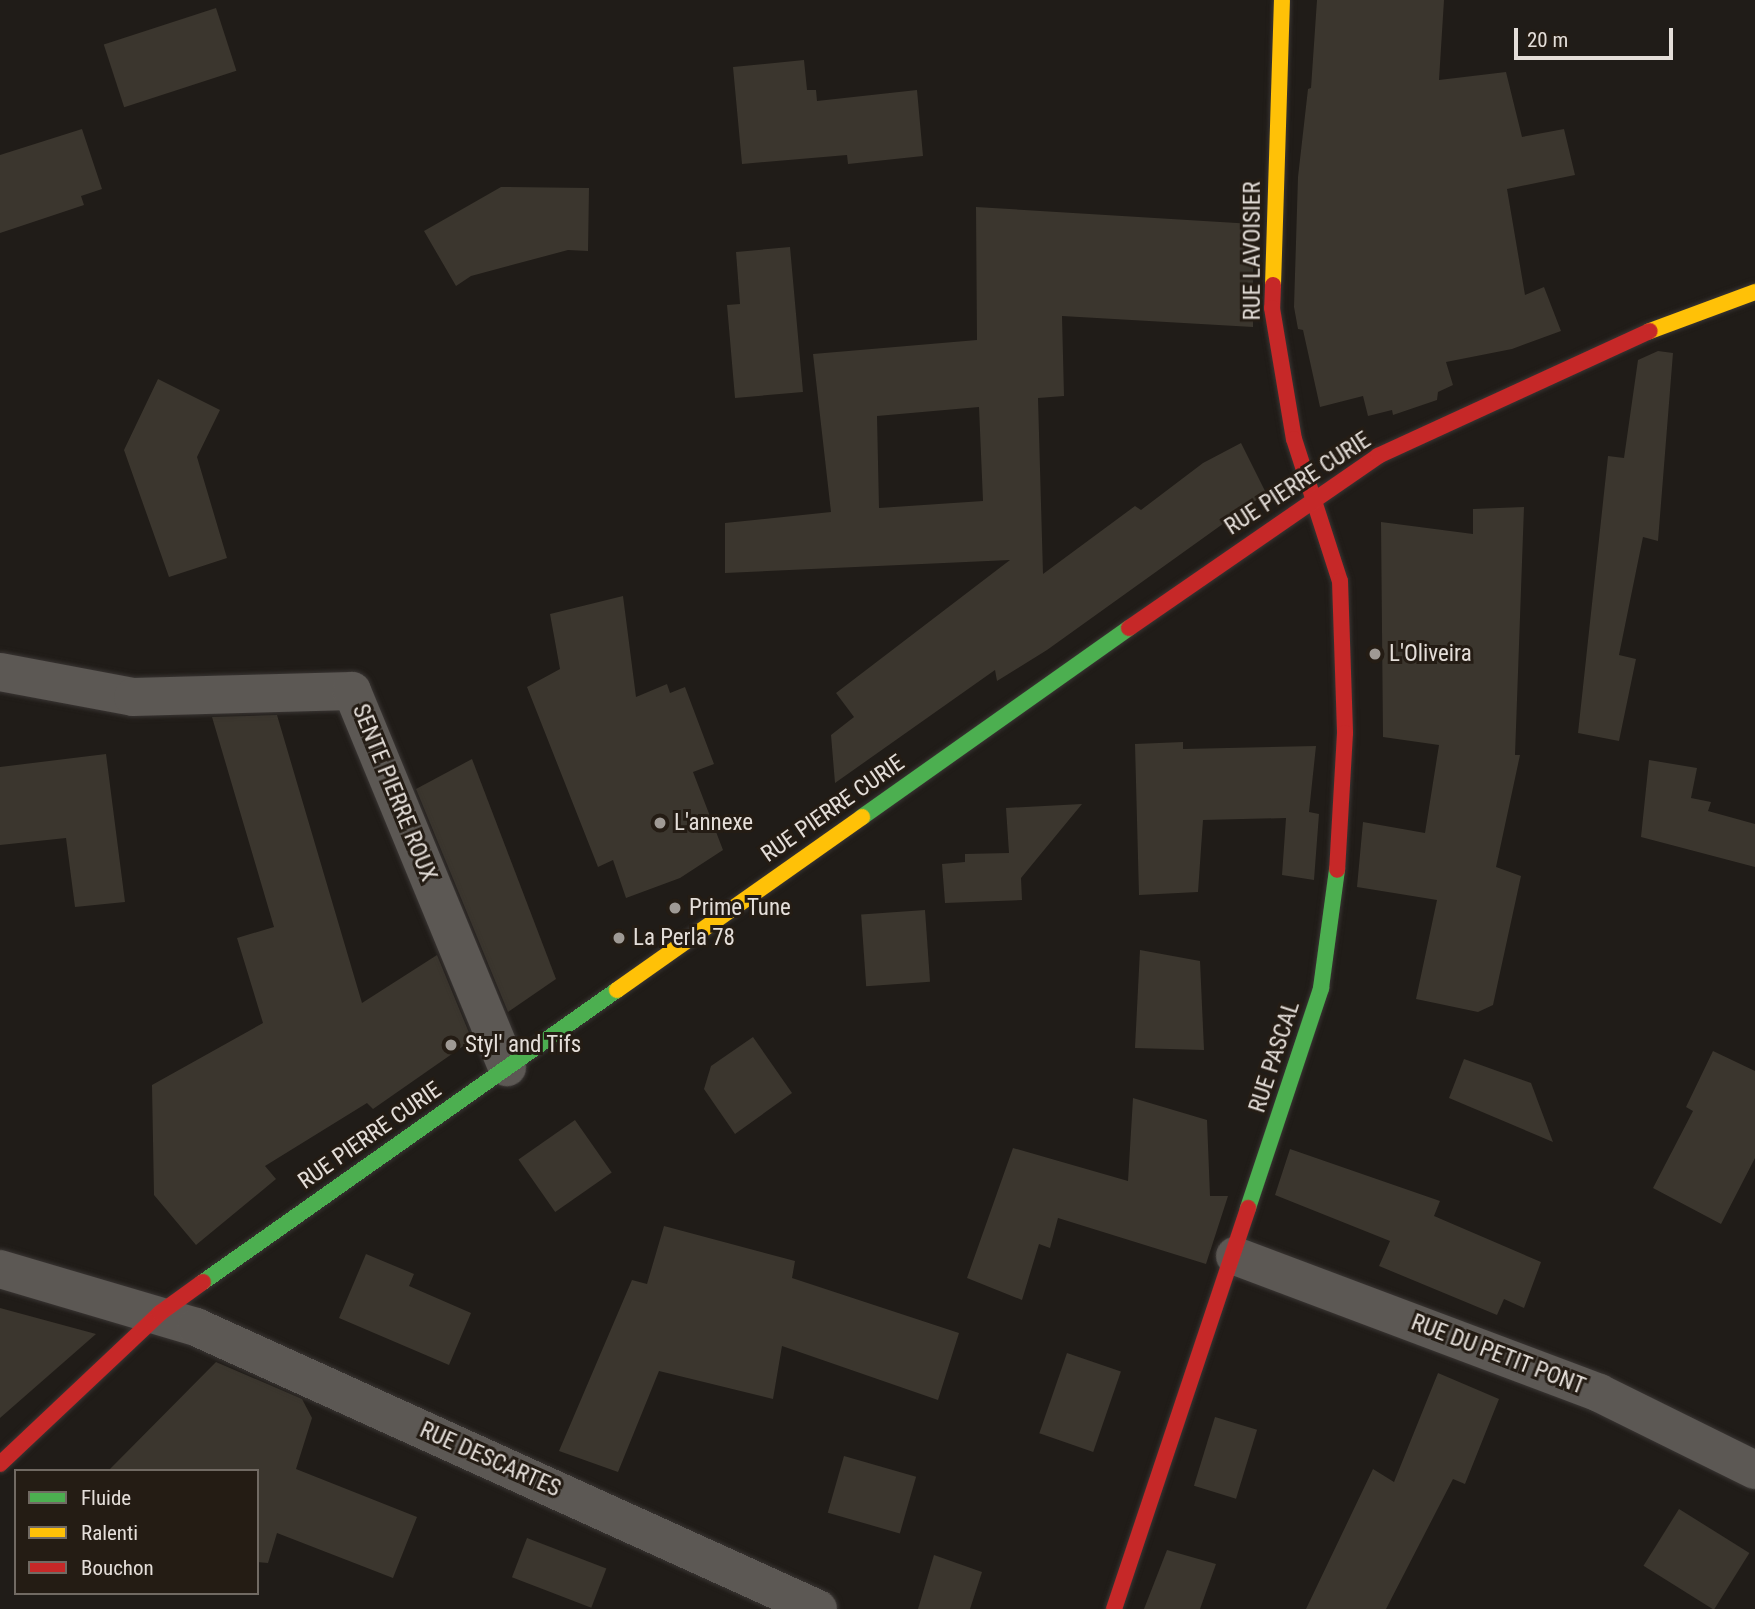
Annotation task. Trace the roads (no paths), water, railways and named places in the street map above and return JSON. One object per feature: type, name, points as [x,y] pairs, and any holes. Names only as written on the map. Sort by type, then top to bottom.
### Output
[{"type":"street","name":"RUE LAVOISIER","points":[[1282,0],[1272,308],[1294,439],[1311,499]]},
{"type":"street","name":"RUE PIERRE CURIE","points":[[0,1464],[160,1313],[1311,499],[1404,444],[1642,334],[1755,292]]},
{"type":"street","name":"RUE PASCAL","points":[[1114,1609],[1235,1256],[1321,988],[1339,858],[1345,733],[1340,581],[1311,499]]},
{"type":"street","name":"SENTE PIERRE ROUX","points":[[0,672],[133,697],[352,691],[507,1067]]},
{"type":"street","name":"RUE DU PETIT PONT","points":[[1235,1256],[1599,1393],[1755,1470]]},
{"type":"street","name":"RUE DESCARTES","points":[[0,1269],[160,1313],[818,1609]]},
{"type":"place","name":"L'Oliveira","points":[[1375,654]]},
{"type":"place","name":"L'annexe","points":[[660,823]]},
{"type":"place","name":"Prime Tune","points":[[675,908]]},
{"type":"place","name":"La Perla 78","points":[[619,938]]},
{"type":"place","name":"Styl' and Tifs","points":[[451,1045]]}]
